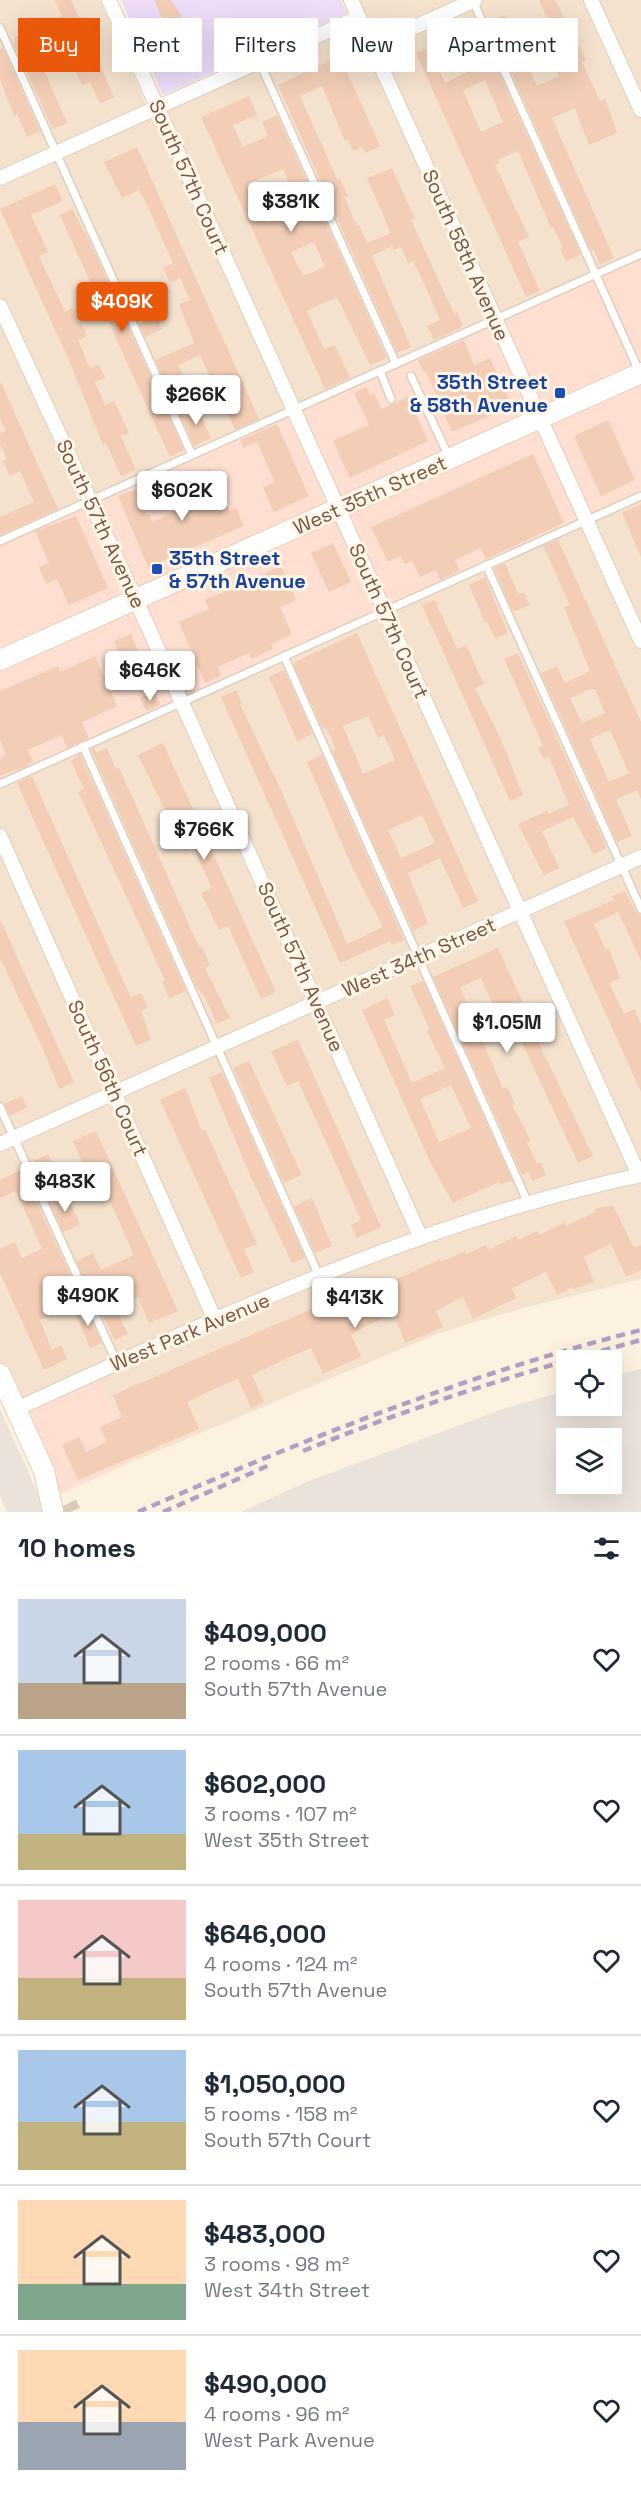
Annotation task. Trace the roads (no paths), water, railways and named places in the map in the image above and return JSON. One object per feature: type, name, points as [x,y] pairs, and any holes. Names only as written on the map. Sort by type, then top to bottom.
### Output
[{"type":"street","name":"South 57th Court","points":[[109,0],[640,1175]]},
{"type":"street","name":"South 58th Avenue","points":[[351,0],[359,17]]},
{"type":"street","points":[[415,26],[473,0]]},
{"type":"street","points":[[591,0],[641,110]]},
{"type":"street","points":[[318,35],[359,17]]},
{"type":"street","points":[[0,178],[236,72]]},
{"type":"street","name":"South 58th Avenue","points":[[384,72],[641,641]]},
{"type":"street","name":"South 57th Avenue","points":[[0,306],[136,600],[420,1236]]},
{"type":"street","name":"West 35th Street","points":[[0,660],[641,374]]},
{"type":"street","name":"South 56th Court","points":[[0,836],[215,1320]]},
{"type":"street","name":"West 34th Street","points":[[0,1144],[641,857]]},
{"type":"street","name":"West Park Avenue","points":[[16,1409],[215,1320],[420,1236],[528,1203],[640,1175]]},
{"type":"street","points":[[1,1381],[60,1507]]},
{"type":"lane","points":[[473,0],[641,374]]},
{"type":"lane","points":[[0,28],[192,455]]},
{"type":"lane","points":[[264,72],[396,364]]},
{"type":"lane","points":[[0,541],[641,254]]},
{"type":"lane","points":[[380,371],[391,399]]},
{"type":"lane","points":[[411,376],[450,459]]},
{"type":"lane","points":[[0,784],[641,496]]},
{"type":"lane","points":[[486,565],[641,909]]},
{"type":"lane","points":[[284,656],[528,1203]]},
{"type":"lane","points":[[83,746],[319,1276]]},
{"type":"lane","points":[[0,1107],[117,1363]]},
{"type":"tunnel","points":[[67,1504],[71,1512]]},
{"type":"railway","points":[[138,1512],[262,1459],[386,1410],[512,1367],[641,1330]]},
{"type":"railway","points":[[303,1451],[470,1390],[641,1340]]},
{"type":"railway","points":[[163,1512],[272,1464]]},
{"type":"place","name":"35th Street & 58th Avenue","points":[[560,393]]},
{"type":"place","name":"35th Street & 57th Avenue","points":[[157,569]]}]
